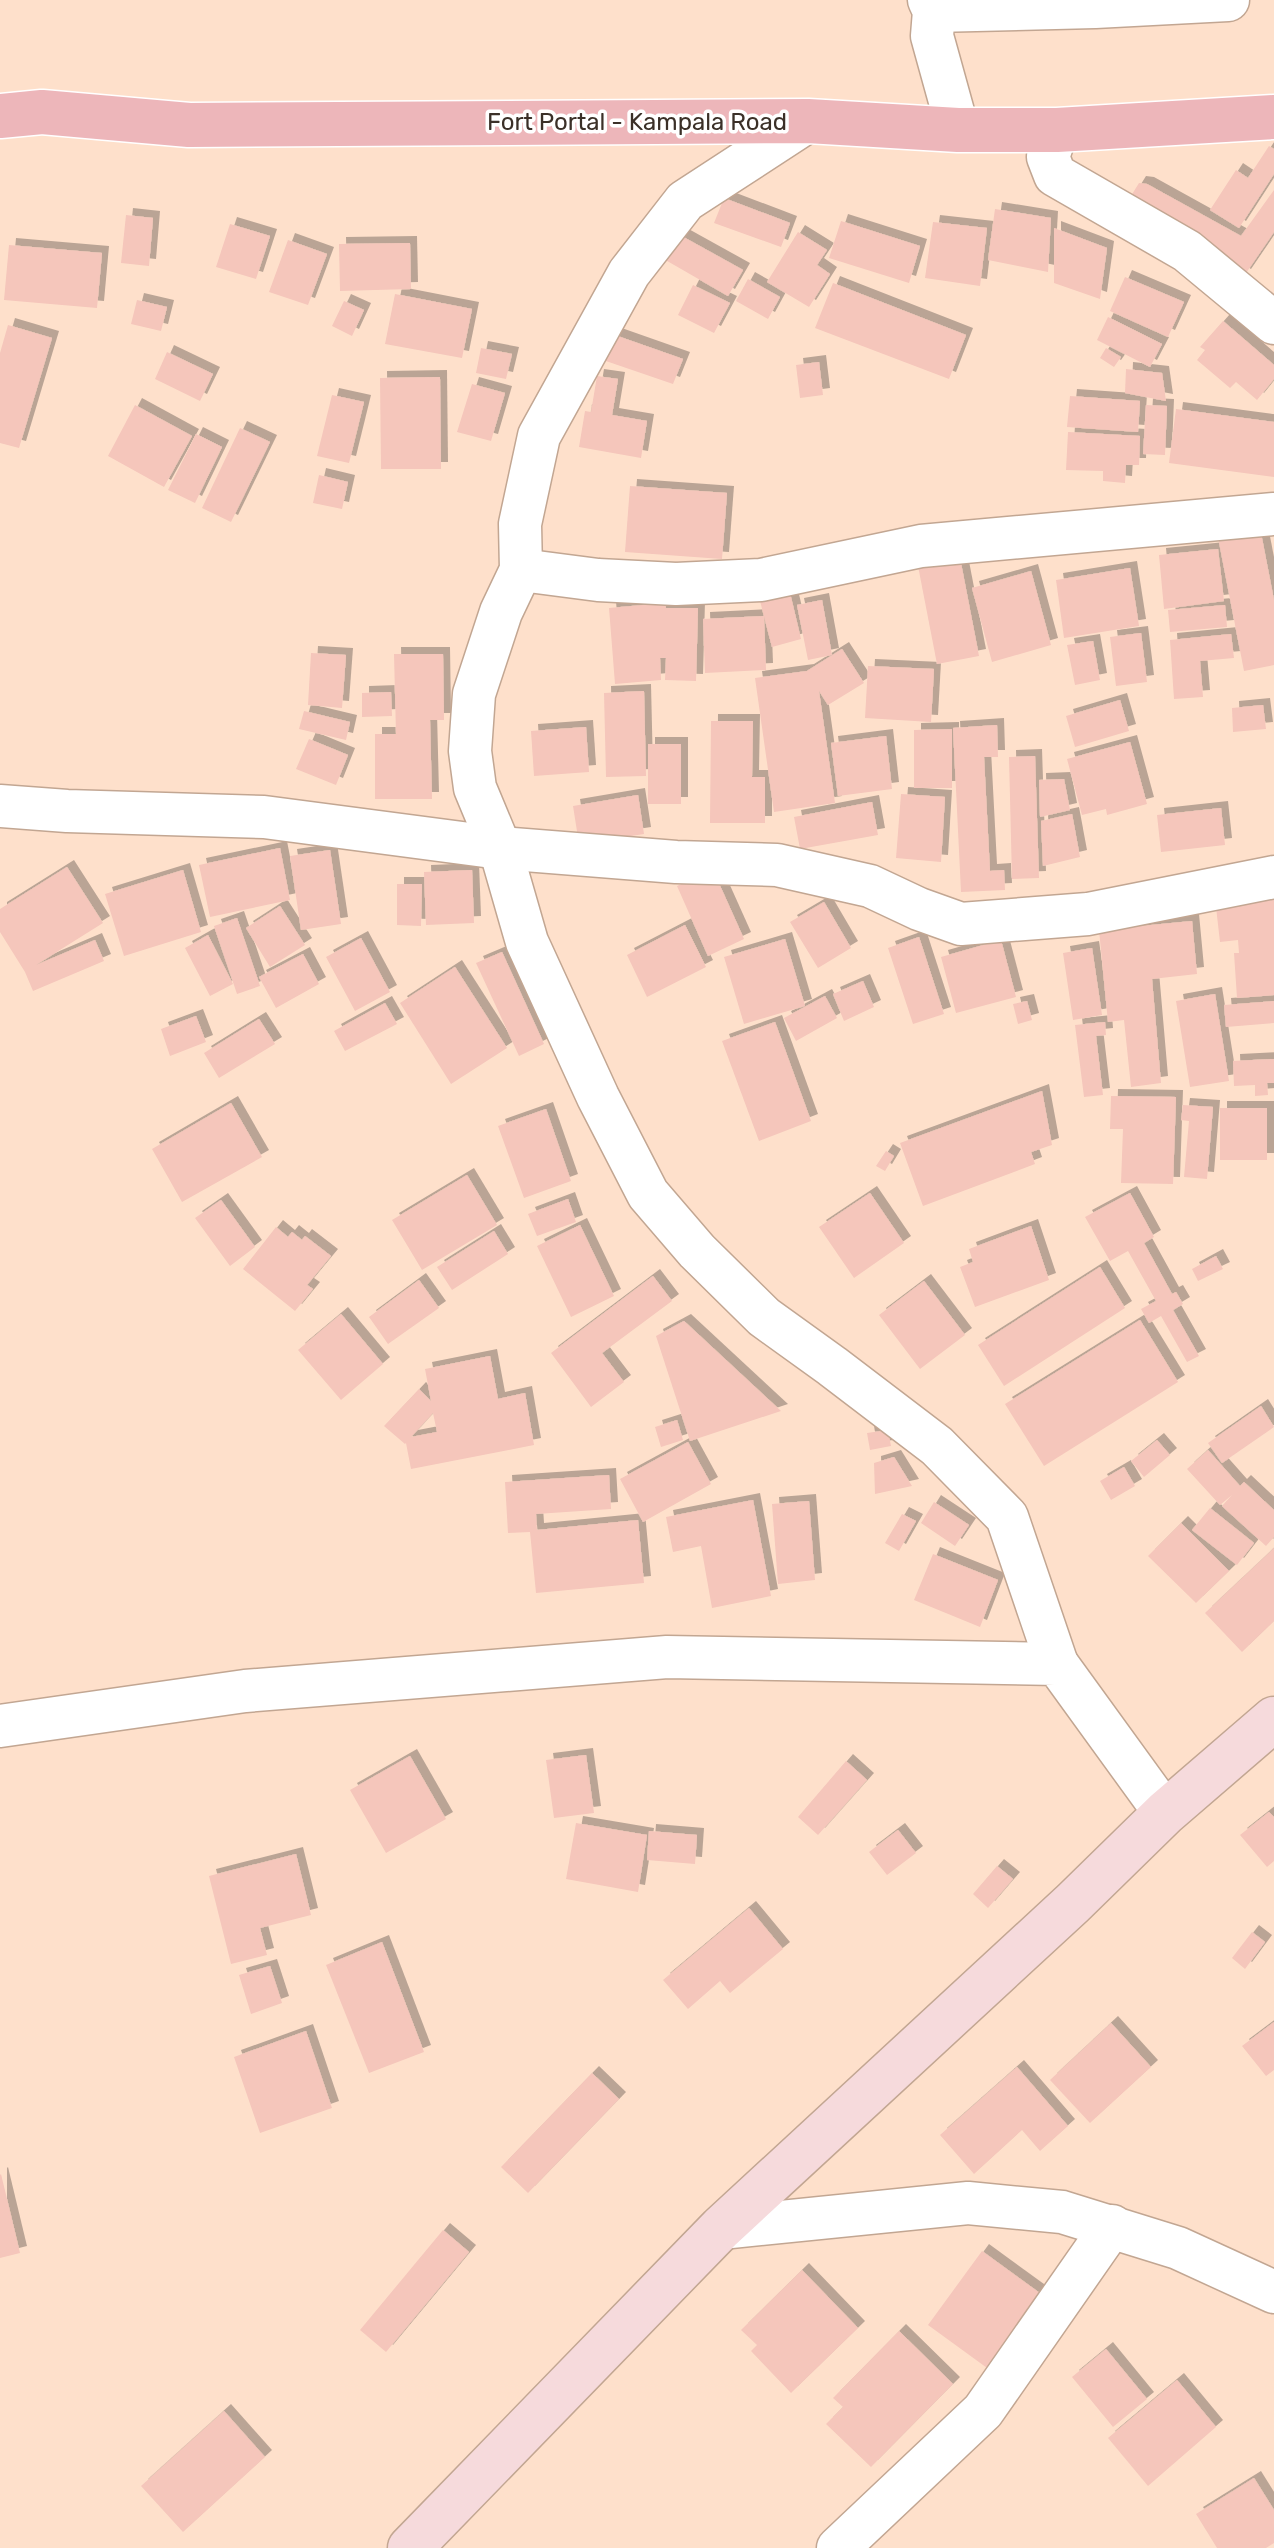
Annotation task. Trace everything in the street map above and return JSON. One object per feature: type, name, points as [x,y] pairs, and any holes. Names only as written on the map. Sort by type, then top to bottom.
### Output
[{"type":"main road","name":"Fort Portal - Kampala Road","points":[[0,116],[42,112],[189,125],[808,121],[958,130],[1057,130],[1274,117]]},
{"type":"main road","points":[[410,2548],[721,2228],[1073,1903],[1165,1813],[1274,1719]]},
{"type":"street","points":[[958,130],[932,36],[932,6],[1095,7],[1228,0]]},
{"type":"street","points":[[808,121],[685,201],[629,273],[539,436],[520,524],[521,570],[501,612],[474,694],[470,751],[475,788],[500,848],[527,942],[598,1097],[648,1194],[697,1251],[764,1317],[937,1446],[1007,1517],[1057,1664],[1165,1813]]},
{"type":"street","points":[[1057,130],[1048,157],[1055,175],[1187,251],[1274,323]]},
{"type":"street","points":[[521,570],[598,580],[676,584],[761,580],[921,546],[1274,514]]},
{"type":"street","points":[[0,806],[264,817],[500,848],[676,862],[777,865],[870,886],[961,924],[1088,914],[1274,877]]},
{"type":"street","points":[[0,1726],[245,1691],[667,1657],[1057,1664]]},
{"type":"street","points":[[721,2228],[968,2203],[1062,2212],[1178,2248],[1271,2296]]},
{"type":"street","points":[[838,2548],[983,2411],[1112,2226]]},
{"type":"building","points":[[1269,146],[1274,149],[1274,174],[1239,228],[1210,210],[1236,170],[1248,178]]},
{"type":"building","points":[[1139,183],[1147,184],[1241,236],[1274,190],[1274,232],[1244,276],[1126,204]]},
{"type":"building","points":[[724,198],[790,223],[781,247],[714,223]]},
{"type":"building","points":[[995,209],[1051,218],[1048,272],[988,260]]},
{"type":"building","points":[[126,215],[153,218],[149,266],[121,263]]},
{"type":"building","points":[[841,221],[920,246],[909,283],[829,258]]},
{"type":"building","points":[[933,222],[987,228],[980,286],[925,278]]},
{"type":"building","points":[[230,224],[270,236],[256,279],[216,267]]},
{"type":"building","points":[[1054,228],[1107,248],[1100,299],[1054,283]]},
{"type":"building","points":[[669,229],[743,270],[728,296],[655,254]]},
{"type":"building","points":[[798,232],[827,250],[817,265],[830,274],[809,307],[767,282]]},
{"type":"building","points":[[288,240],[327,254],[308,305],[269,292]]},
{"type":"building","points":[[410,243],[411,289],[340,291],[339,244]]},
{"type":"building","points":[[9,245],[102,253],[97,308],[4,300]]},
{"type":"building","points":[[1125,277],[1184,302],[1168,337],[1110,311]]},
{"type":"building","points":[[748,279],[780,297],[768,319],[736,301]]},
{"type":"building","points":[[833,283],[966,335],[949,379],[815,328]]},
{"type":"building","points":[[693,285],[730,303],[714,333],[678,315]]},
{"type":"building","points":[[395,294],[472,309],[462,358],[385,344]]},
{"type":"building","points":[[137,300],[167,307],[161,331],[131,324]]},
{"type":"building","points":[[344,301],[364,310],[352,336],[332,326]]},
{"type":"building","points":[[1108,317],[1162,344],[1150,367],[1097,340]]},
{"type":"building","points":[[1223,321],[1274,365],[1274,379],[1257,400],[1236,382],[1230,388],[1197,360],[1205,350],[1200,347]]},
{"type":"building","points":[[8,325],[52,338],[19,448],[0,443],[0,353]]},
{"type":"building","points":[[609,333],[683,359],[673,384],[600,359]]},
{"type":"building","points":[[481,348],[512,354],[506,379],[476,373]]},
{"type":"building","points":[[1106,348],[1121,357],[1114,367],[1100,358]]},
{"type":"building","points":[[167,352],[213,374],[200,401],[155,379]]},
{"type":"building","points":[[819,362],[823,395],[800,398],[796,365]]},
{"type":"building","points":[[1126,369],[1162,373],[1166,401],[1125,393]]},
{"type":"building","points":[[597,376],[618,379],[612,415],[647,421],[641,458],[579,447],[585,411],[591,412]]},
{"type":"building","points":[[440,377],[441,469],[381,469],[380,378]]},
{"type":"building","points":[[472,384],[505,393],[491,441],[457,432]]},
{"type":"building","points":[[332,395],[364,402],[349,463],[317,456]]},
{"type":"building","points":[[1070,396],[1140,401],[1138,432],[1067,427]]},
{"type":"building","points":[[135,405],[192,436],[164,487],[108,456]]},
{"type":"building","points":[[1146,405],[1167,406],[1165,455],[1143,454]]},
{"type":"building","points":[[1176,409],[1274,422],[1274,477],[1169,463]]},
{"type":"building","points":[[240,428],[270,442],[231,522],[202,508]]},
{"type":"building","points":[[1068,432],[1140,436],[1139,465],[1126,465],[1125,483],[1103,481],[1103,471],[1066,470]]},
{"type":"building","points":[[196,434],[222,447],[195,503],[168,490]]},
{"type":"building","points":[[319,475],[348,482],[342,509],[313,503]]},
{"type":"building","points":[[630,486],[727,493],[722,559],[625,552]]},
{"type":"building","points":[[1260,528],[1274,600],[1274,665],[1244,671],[1218,537]]},
{"type":"building","points":[[1218,549],[1224,601],[1164,609],[1159,555]]},
{"type":"building","points":[[960,558],[979,656],[937,664],[918,566]]},
{"type":"building","points":[[1130,568],[1139,626],[1064,638],[1056,580]]},
{"type":"building","points":[[1031,571],[1051,645],[992,662],[972,588]]},
{"type":"building","points":[[790,593],[801,639],[772,647],[760,601]]},
{"type":"building","points":[[822,600],[832,655],[808,660],[797,605]]},
{"type":"building","points":[[665,603],[666,608],[698,608],[696,681],[665,680],[666,658],[660,658],[661,680],[615,684],[609,608]]},
{"type":"building","points":[[1225,605],[1227,627],[1170,632],[1168,610]]},
{"type":"building","points":[[764,616],[766,670],[705,673],[703,619]]},
{"type":"building","points":[[1141,633],[1147,682],[1116,686],[1110,637]]},
{"type":"building","points":[[1231,634],[1234,658],[1200,661],[1203,697],[1174,699],[1170,640]]},
{"type":"building","points":[[1093,641],[1100,680],[1075,685],[1067,645]]},
{"type":"building","points":[[842,649],[864,683],[828,705],[819,691],[835,803],[774,812],[755,678],[807,671]]},
{"type":"building","points":[[311,653],[346,655],[342,708],[308,705]]},
{"type":"building","points":[[394,654],[443,654],[444,720],[430,720],[432,799],[375,799],[375,734],[396,734]]},
{"type":"building","points":[[868,666],[934,669],[931,722],[865,718]]},
{"type":"building","points":[[644,691],[646,776],[606,777],[604,693]]},
{"type":"building","points":[[391,692],[392,716],[362,717],[362,693]]},
{"type":"building","points":[[1120,700],[1129,731],[1075,747],[1066,716]]},
{"type":"building","points":[[1263,705],[1266,729],[1233,732],[1232,708]]},
{"type":"building","points":[[304,711],[350,722],[346,740],[299,729]]},
{"type":"building","points":[[711,721],[753,721],[752,777],[765,777],[765,823],[710,823]]},
{"type":"building","points":[[997,725],[998,757],[984,757],[990,871],[1004,870],[1005,890],[961,892],[953,728]]},
{"type":"building","points":[[586,727],[589,772],[534,776],[531,731]]},
{"type":"building","points":[[952,729],[952,788],[914,788],[914,730]]},
{"type":"building","points":[[886,736],[892,789],[838,796],[831,743]]},
{"type":"building","points":[[309,739],[348,755],[336,785],[296,769]]},
{"type":"building","points":[[1130,742],[1147,804],[1107,815],[1106,809],[1082,815],[1067,759]]},
{"type":"building","points":[[648,744],[681,744],[681,804],[648,804]]},
{"type":"building","points":[[1035,756],[1039,878],[1012,879],[1009,757]]},
{"type":"building","points":[[1064,779],[1070,810],[1040,817],[1039,780]]},
{"type":"building","points":[[901,794],[945,797],[941,862],[896,858]]},
{"type":"building","points":[[638,795],[644,834],[579,844],[573,806]]},
{"type":"building","points":[[872,802],[878,835],[800,849],[794,817]]},
{"type":"building","points":[[1221,808],[1225,845],[1161,852],[1157,815]]},
{"type":"building","points":[[1072,814],[1080,857],[1043,866],[1041,821]]},
{"type":"building","points":[[280,848],[290,900],[210,917],[199,865]]},
{"type":"building","points":[[330,850],[341,924],[301,930],[290,856]]},
{"type":"building","points":[[67,867],[103,923],[36,965],[95,940],[104,961],[33,991],[0,932],[0,909]]},
{"type":"building","points":[[183,870],[201,932],[124,956],[105,894]]},
{"type":"building","points":[[472,870],[474,923],[426,925],[424,872]]},
{"type":"building","points":[[713,870],[744,939],[708,956],[677,886]]},
{"type":"building","points":[[397,884],[422,884],[421,926],[397,925]]},
{"type":"building","points":[[1274,899],[1274,995],[1237,998],[1234,953],[1239,953],[1238,940],[1220,942],[1216,907]]},
{"type":"building","points":[[824,902],[851,948],[818,968],[790,922]]},
{"type":"building","points":[[280,906],[305,945],[270,967],[246,928]]},
{"type":"building","points":[[237,918],[260,986],[237,994],[214,926]]},
{"type":"building","points":[[1192,921],[1197,974],[1152,979],[1161,1083],[1131,1087],[1124,1020],[1108,1022],[1099,930]]},
{"type":"building","points":[[685,925],[706,967],[647,997],[627,955]]},
{"type":"building","points":[[208,935],[233,984],[210,996],[185,948]]},
{"type":"building","points":[[919,937],[944,1014],[913,1024],[888,948]]},
{"type":"building","points":[[361,938],[390,992],[355,1011],[326,957]]},
{"type":"building","points":[[785,939],[805,1006],[744,1024],[724,957]]},
{"type":"building","points":[[1001,940],[1016,997],[956,1013],[941,957]]},
{"type":"building","points":[[1092,948],[1102,1015],[1073,1020],[1063,953]]},
{"type":"building","points":[[502,952],[544,1044],[519,1056],[476,963]]},
{"type":"building","points":[[303,954],[319,984],[276,1008],[259,977]]},
{"type":"building","points":[[455,967],[507,1048],[451,1084],[400,1003]]},
{"type":"building","points":[[863,981],[874,1007],[844,1021],[833,994]]},
{"type":"building","points":[[1215,994],[1229,1081],[1190,1087],[1176,1001]]},
{"type":"building","points":[[825,996],[837,1018],[796,1041],[784,1018]]},
{"type":"building","points":[[1027,1001],[1032,1020],[1018,1024],[1013,1004]]},
{"type":"building","points":[[1274,1001],[1274,1023],[1226,1027],[1224,1005]]},
{"type":"building","points":[[385,1003],[397,1024],[345,1051],[334,1031]]},
{"type":"building","points":[[196,1016],[206,1042],[170,1056],[161,1029]]},
{"type":"building","points":[[259,1019],[275,1044],[219,1078],[204,1053]]},
{"type":"building","points":[[775,1022],[811,1121],[759,1141],[722,1041]]},
{"type":"building","points":[[1105,1022],[1106,1035],[1096,1036],[1103,1095],[1084,1097],[1075,1025]]},
{"type":"building","points":[[1274,1059],[1274,1083],[1267,1083],[1268,1095],[1255,1096],[1255,1085],[1234,1086],[1233,1061]]},
{"type":"building","points":[[1042,1091],[1052,1145],[1031,1152],[1035,1164],[923,1206],[900,1143]]},
{"type":"building","points":[[1111,1096],[1176,1097],[1173,1184],[1121,1183],[1123,1129],[1110,1129]]},
{"type":"building","points":[[231,1103],[262,1157],[182,1202],[152,1149]]},
{"type":"building","points":[[1183,1105],[1213,1107],[1207,1179],[1184,1177],[1189,1121],[1181,1120]]},
{"type":"building","points":[[1220,1108],[1267,1108],[1267,1160],[1220,1160]]},
{"type":"building","points":[[546,1109],[571,1181],[524,1198],[498,1126]]},
{"type":"building","points":[[886,1151],[894,1156],[885,1171],[876,1166]]},
{"type":"building","points":[[467,1175],[497,1225],[422,1270],[392,1220]]},
{"type":"building","points":[[870,1193],[904,1243],[854,1278],[819,1227]]},
{"type":"building","points":[[1130,1193],[1154,1237],[1144,1243],[1172,1294],[1176,1292],[1183,1304],[1173,1310],[1199,1356],[1187,1362],[1161,1316],[1149,1323],[1141,1309],[1156,1301],[1128,1251],[1110,1261],[1085,1217]]},
{"type":"building","points":[[568,1199],[576,1222],[537,1236],[528,1214]]},
{"type":"building","points":[[221,1200],[255,1247],[230,1266],[195,1218]]},
{"type":"building","points":[[580,1225],[614,1296],[571,1317],[537,1246]]},
{"type":"building","points":[[1031,1226],[1049,1280],[975,1307],[960,1267],[973,1262],[969,1249]]},
{"type":"building","points":[[276,1227],[288,1237],[292,1232],[302,1240],[305,1236],[331,1256],[307,1285],[313,1289],[295,1311],[243,1269]]},
{"type":"building","points":[[494,1231],[508,1254],[452,1290],[437,1267]]},
{"type":"building","points":[[1216,1256],[1223,1269],[1198,1281],[1192,1269]]},
{"type":"building","points":[[1100,1267],[1125,1308],[1004,1386],[978,1345]]},
{"type":"building","points":[[653,1276],[672,1301],[602,1353],[624,1382],[591,1407],[551,1353]]},
{"type":"building","points":[[419,1280],[439,1308],[388,1344],[369,1317]]},
{"type":"building","points":[[924,1281],[965,1335],[920,1369],[879,1315]]},
{"type":"building","points":[[341,1314],[383,1364],[341,1400],[298,1350]]},
{"type":"building","points":[[1140,1320],[1178,1382],[1044,1466],[1005,1404]]},
{"type":"building","points":[[684,1321],[781,1411],[690,1441],[656,1336]]},
{"type":"building","points":[[490,1356],[498,1399],[525,1393],[534,1445],[411,1469],[406,1443],[384,1426],[419,1389],[431,1401],[425,1369]],"holes":[[[433,1413],[437,1432],[411,1437]]]},
{"type":"building","points":[[1261,1406],[1274,1427],[1222,1463],[1208,1443]]},
{"type":"building","points":[[677,1420],[683,1440],[661,1447],[655,1427]]},
{"type":"building","points":[[888,1430],[891,1446],[870,1450],[867,1433]]},
{"type":"building","points":[[1157,1440],[1170,1455],[1144,1477],[1131,1461]]},
{"type":"building","points":[[688,1442],[711,1484],[643,1522],[620,1479]]},
{"type":"building","points":[[1208,1450],[1240,1486],[1244,1482],[1274,1510],[1274,1537],[1266,1546],[1222,1506],[1232,1495],[1220,1505],[1187,1469]]},
{"type":"building","points":[[894,1457],[912,1486],[875,1494],[874,1463]]},
{"type":"building","points":[[1124,1467],[1135,1486],[1111,1500],[1100,1481]]},
{"type":"building","points":[[609,1475],[611,1509],[536,1514],[537,1530],[638,1520],[644,1583],[536,1593],[530,1532],[508,1533],[505,1482]]},
{"type":"building","points":[[753,1500],[771,1596],[712,1608],[701,1546],[673,1552],[666,1517]]},
{"type":"building","points":[[809,1501],[815,1580],[778,1584],[772,1504]]},
{"type":"building","points":[[934,1502],[969,1525],[955,1546],[921,1523]]},
{"type":"building","points":[[1210,1508],[1254,1543],[1237,1565],[1192,1530]]},
{"type":"building","points":[[902,1514],[916,1521],[899,1551],[885,1543]]},
{"type":"building","points":[[1181,1523],[1229,1571],[1196,1603],[1148,1556]]},
{"type":"building","points":[[1274,1548],[1274,1621],[1242,1652],[1205,1613]]},
{"type":"building","points":[[933,1554],[998,1580],[980,1627],[914,1600]]},
{"type":"building","points":[[586,1755],[594,1813],[554,1818],[546,1760]]},
{"type":"building","points":[[410,1756],[446,1819],[386,1853],[350,1790]]},
{"type":"building","points":[[846,1761],[867,1780],[818,1835],[798,1817]]},
{"type":"building","points":[[1269,1812],[1274,1817],[1274,1861],[1267,1867],[1240,1835]]},
{"type":"building","points":[[576,1823],[647,1835],[638,1892],[566,1879]]},
{"type":"building","points":[[898,1830],[916,1853],[887,1875],[869,1852]]},
{"type":"building","points":[[649,1831],[697,1835],[695,1864],[647,1860]]},
{"type":"building","points":[[296,1854],[311,1915],[260,1928],[267,1955],[231,1964],[209,1876]]},
{"type":"building","points":[[997,1866],[1013,1879],[988,1908],[973,1894]]},
{"type":"building","points":[[749,1908],[783,1949],[730,1993],[720,1981],[688,2009],[663,1980]]},
{"type":"building","points":[[1252,1932],[1265,1942],[1245,1969],[1232,1958]]},
{"type":"building","points":[[382,1942],[424,2052],[369,2073],[326,1965]]},
{"type":"building","points":[[270,1966],[282,2003],[251,2014],[239,1975]]},
{"type":"building","points":[[1274,2022],[1274,2070],[1266,2076],[1242,2046]]},
{"type":"building","points":[[1111,2023],[1151,2067],[1090,2123],[1050,2080]]},
{"type":"building","points":[[306,2031],[332,2108],[260,2133],[234,2057]]},
{"type":"building","points":[[1017,2067],[1068,2126],[1040,2151],[1022,2130],[974,2174],[940,2135]]},
{"type":"building","points":[[592,2073],[619,2099],[528,2193],[501,2167]]},
{"type":"building","points":[[0,2175],[20,2253],[0,2258]]},
{"type":"building","points":[[443,2230],[469,2252],[386,2352],[360,2330]]},
{"type":"building","points":[[982,2251],[1048,2299],[994,2373],[928,2325]]},
{"type":"building","points":[[802,2270],[858,2328],[791,2393],[751,2351],[757,2345],[741,2330]]},
{"type":"building","points":[[899,2331],[953,2384],[871,2467],[826,2424],[843,2407],[833,2398]]},
{"type":"building","points":[[1106,2349],[1147,2399],[1113,2427],[1072,2377]]},
{"type":"building","points":[[1177,2380],[1216,2427],[1148,2486],[1108,2438]]},
{"type":"building","points":[[224,2411],[265,2457],[183,2532],[141,2486]]},
{"type":"building","points":[[1254,2478],[1274,2510],[1274,2543],[1266,2548],[1217,2548],[1196,2514]]}]
